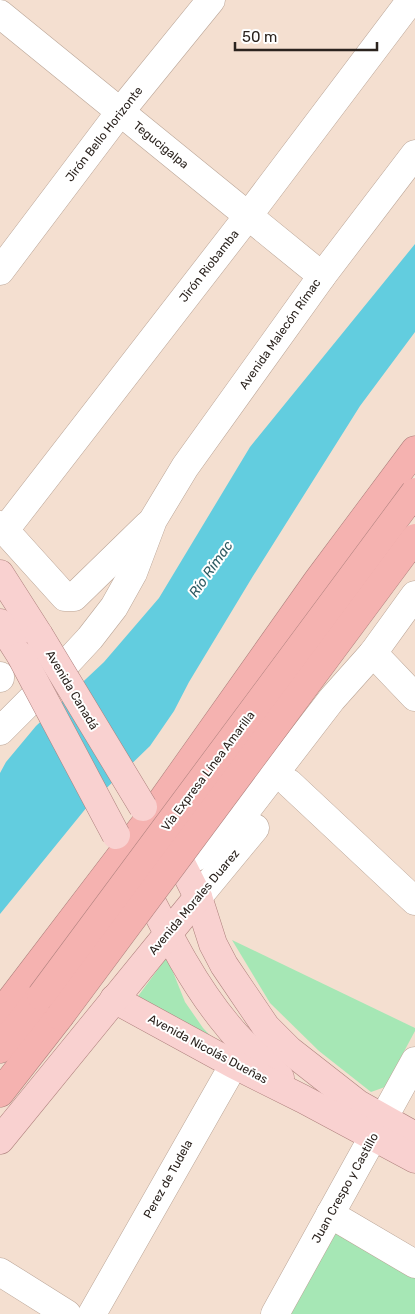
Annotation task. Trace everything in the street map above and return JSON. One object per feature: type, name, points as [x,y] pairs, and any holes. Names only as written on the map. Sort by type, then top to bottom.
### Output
[{"type":"highway","points":[[0,1014],[120,843],[147,811],[415,450]]},
{"type":"highway","name":"Vía Expresa Línea Amarilla","points":[[0,1049],[415,492]]},
{"type":"highway","points":[[0,1093],[60,1016],[415,538]]},
{"type":"main road","name":"Avenida Canadá","points":[[0,574],[147,811]]},
{"type":"main road","points":[[0,623],[21,656],[120,843]]},
{"type":"main road","name":"Avenida Nicolás Dueñas","points":[[147,811],[181,863],[183,916],[200,987],[227,1025],[239,1055]]},
{"type":"main road","name":"Avenida Nicolás Dueñas","points":[[120,843],[183,916],[205,922],[220,958],[266,1027],[289,1050],[358,1104],[379,1129],[415,1159]]},
{"type":"main road","name":"Avenida Morales Duarez","points":[[0,1140],[183,916]]},
{"type":"main road","name":"Avenida Nicolás Dueñas","points":[[114,999],[239,1055],[303,1099],[379,1129],[415,1136]]},
{"type":"street","name":"Jirón Bello Horizonte","points":[[0,271],[120,112],[211,0]]},
{"type":"street","name":"Jirón Riobamba","points":[[2,528],[248,216],[411,0]]},
{"type":"street","name":"Tegucigalpa","points":[[0,14],[322,276]]},
{"type":"street","name":"Avenida Malecón Rímac","points":[[0,731],[90,638],[114,607],[133,573],[153,520],[185,467],[322,276],[415,154]]},
{"type":"street","name":"Avenida Malecón Rímac","points":[[2,528],[65,597],[74,597],[153,520]]},
{"type":"street","name":"Avenida Morales Duarez","points":[[183,916],[238,850],[289,783],[343,708],[373,654],[415,595]]},
{"type":"street","name":"Avenida Morales Duarez","points":[[181,863],[213,849],[225,838],[332,699],[373,654]]},
{"type":"street","points":[[373,654],[415,697]]},
{"type":"street","points":[[289,783],[415,901]]},
{"type":"street","name":"Perez de Tudela","points":[[92,1314],[239,1055]]},
{"type":"street","name":"Juan Crespo y Castillo","points":[[274,1314],[379,1129],[415,1061]]},
{"type":"street","points":[[330,1214],[415,1264]]},
{"type":"street","points":[[0,1272],[68,1314]]},
{"type":"green space","points":[[232,940],[415,1028],[385,1087],[371,1092],[319,1051],[270,1003]]},
{"type":"green space","points":[[167,957],[185,1002],[203,1028],[236,1063],[133,1003]]},
{"type":"green space","points":[[333,1220],[415,1268],[415,1314],[282,1314]]},
{"type":"water","name":"Río Rímac","points":[[415,244],[415,332],[360,406],[253,576],[189,682],[174,711],[150,746],[87,807],[0,914],[0,773],[6,762],[36,726],[104,662],[159,598],[250,447]]}]
